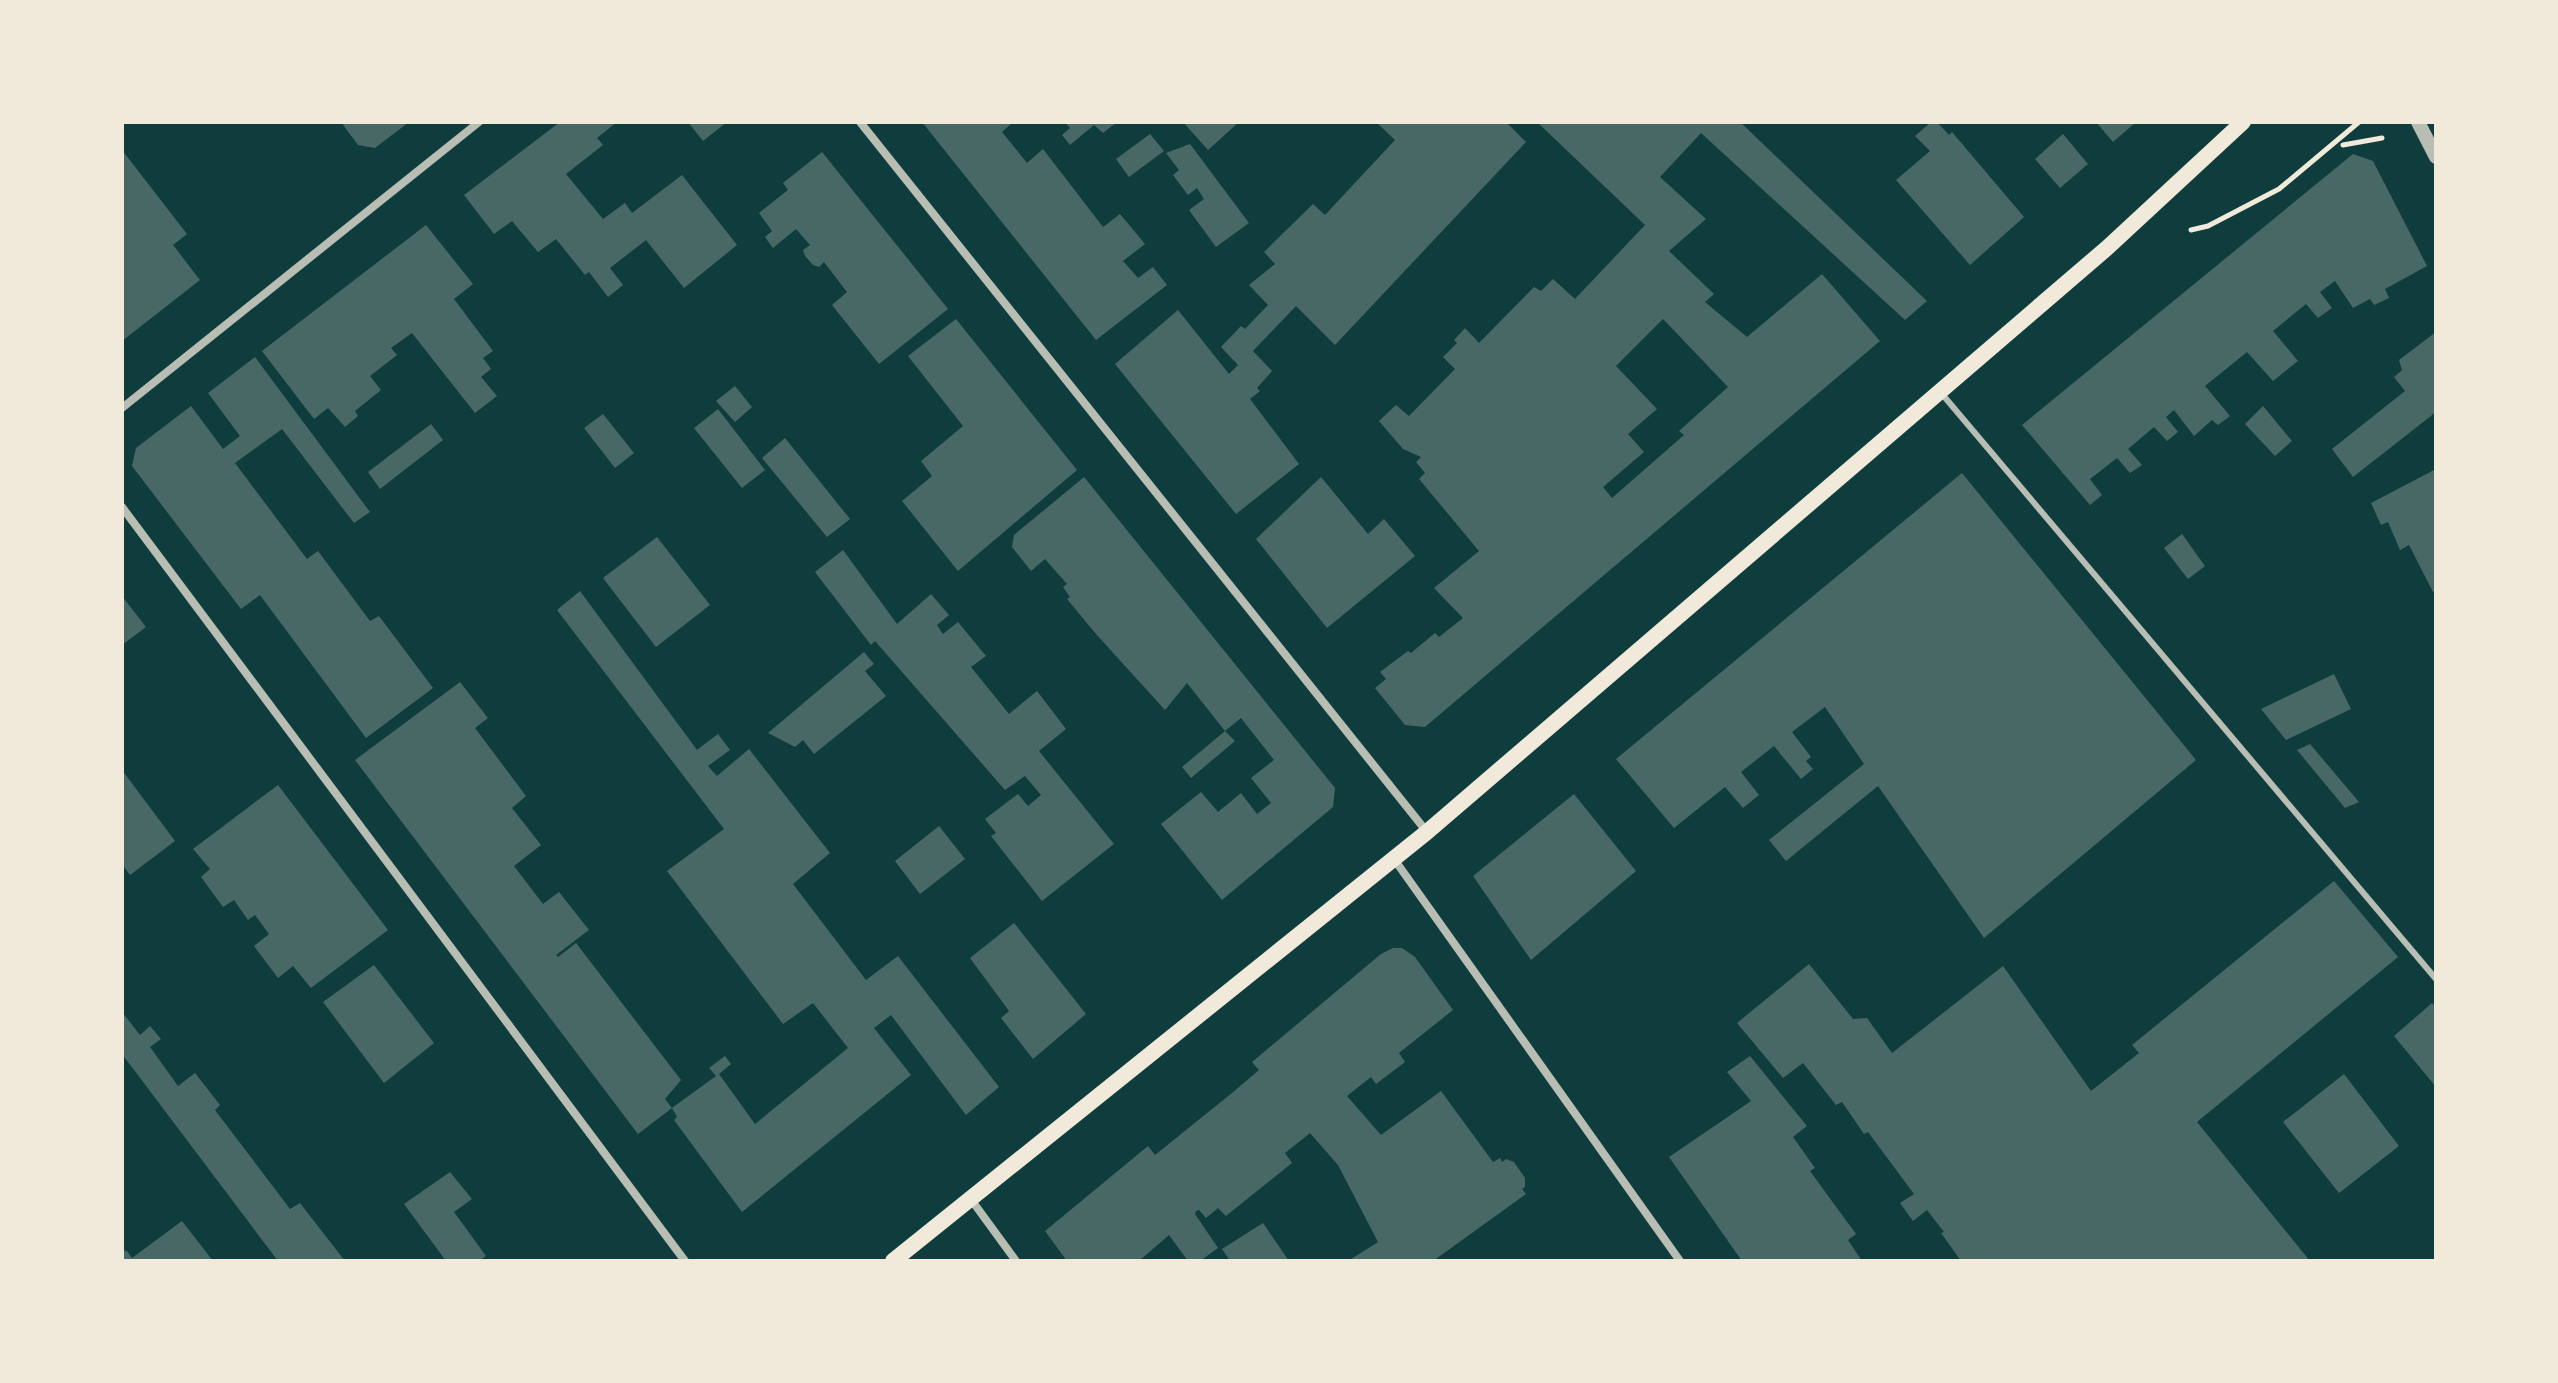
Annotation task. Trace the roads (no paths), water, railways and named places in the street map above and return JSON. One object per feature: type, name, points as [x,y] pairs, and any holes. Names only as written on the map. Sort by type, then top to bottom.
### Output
[{"type":"main road","points":[[893,1261],[1427,832],[2107,248],[2243,122]]},
{"type":"street","points":[[122,408],[479,122]]},
{"type":"street","points":[[860,122],[1427,832]]},
{"type":"street","points":[[2418,122],[2436,157]]},
{"type":"street","points":[[122,507],[685,1261]]},
{"type":"street","points":[[1394,859],[1680,1261]]},
{"type":"street","points":[[970,1198],[1016,1261]]},
{"type":"lane","points":[[1939,391],[2436,979]]}]
